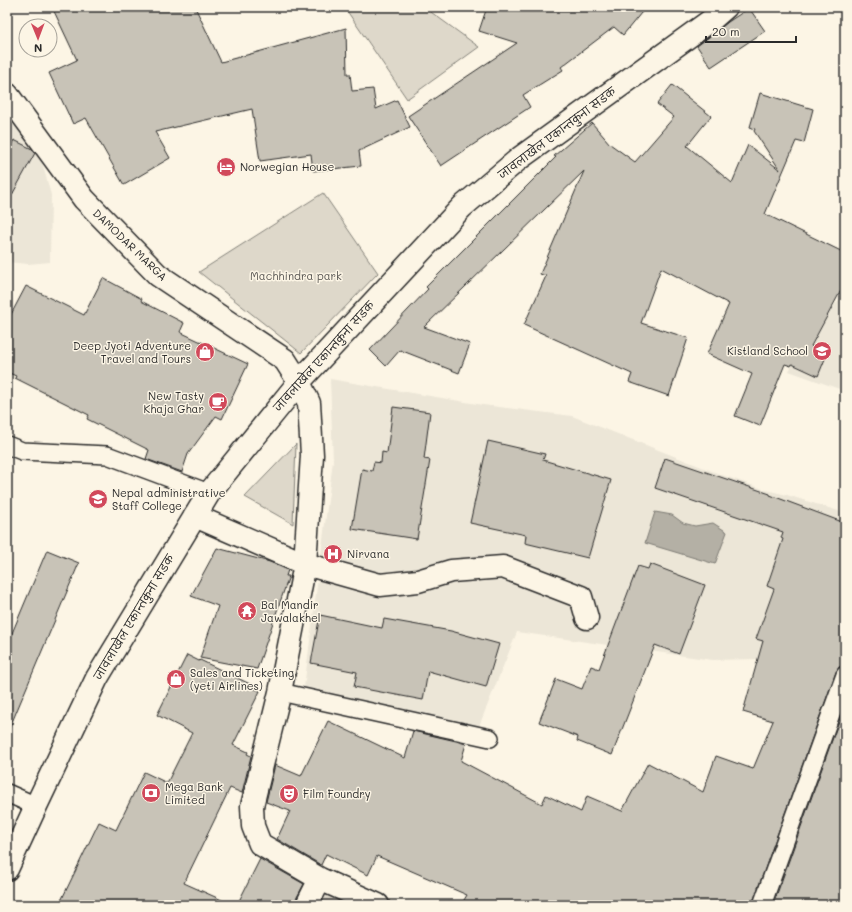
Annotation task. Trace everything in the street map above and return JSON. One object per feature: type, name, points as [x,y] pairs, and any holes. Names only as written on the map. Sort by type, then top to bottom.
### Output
[{"type":"street","name":"जावलाखेल एकान्तकुना सडक","points":[[7,869],[97,678],[209,493],[299,382],[462,207],[520,158],[710,21],[726,7]]},
{"type":"street","name":"DAMODAR MARGA","points":[[7,94],[84,199],[158,275],[285,360],[299,382],[309,403],[312,455],[305,564],[280,692],[252,806],[253,826],[260,844],[320,879],[378,905]]},
{"type":"street","points":[[195,516],[305,564],[380,585],[418,582],[451,571],[503,566],[581,597],[587,618]]},
{"type":"street","points":[[307,905],[320,879]]},
{"type":"lane","points":[[7,445],[22,451],[107,455],[209,493]]},
{"type":"lane","points":[[762,905],[845,675]]},
{"type":"lane","points":[[280,692],[490,738]]},
{"type":"lane","points":[[7,793],[36,806]]},
{"type":"shaded area","points":[[7,113],[40,155],[51,195],[50,262],[28,264],[7,262]]},
{"type":"shaded area","name":"Kistland School","points":[[845,294],[845,391],[789,371],[810,331]]},
{"type":"shaded area","points":[[330,379],[483,405],[572,416],[722,475],[766,490],[845,513],[845,657],[834,690],[798,674],[756,659],[713,660],[517,632],[477,731],[304,688],[333,461]]},
{"type":"shaded area","points":[[655,512],[672,515],[683,523],[695,526],[713,523],[727,532],[715,564],[645,543]]},
{"type":"green space","points":[[345,7],[424,7],[479,47],[407,99]]},
{"type":"green space","name":"Machhindra park","points":[[323,193],[378,273],[301,353],[199,272]]},
{"type":"green space","points":[[296,444],[293,524],[245,497]]},
{"type":"green space","points":[[322,886],[364,905],[314,905]]},
{"type":"building","points":[[52,7],[195,7],[221,62],[346,28],[347,74],[350,74],[352,91],[373,89],[376,109],[397,100],[410,127],[359,151],[361,166],[313,171],[311,154],[260,161],[252,109],[155,132],[170,158],[124,185],[86,118],[73,124],[49,73],[77,60]]},
{"type":"building","points":[[487,7],[646,7],[623,35],[614,27],[561,67],[563,70],[523,95],[530,107],[441,166],[408,116],[517,43],[479,31]]},
{"type":"building","points":[[749,8],[765,31],[711,67],[697,46]]},
{"type":"building","points":[[672,85],[711,116],[687,146],[732,183],[748,145],[780,170],[754,131],[755,129],[750,127],[760,93],[813,109],[804,143],[796,141],[765,214],[845,253],[845,283],[811,346],[827,354],[818,376],[792,364],[791,366],[785,364],[760,426],[735,416],[752,374],[707,354],[729,304],[661,268],[641,323],[688,338],[669,396],[629,382],[632,374],[524,325],[546,276],[540,274],[584,171],[424,327],[470,344],[459,373],[400,350],[386,366],[370,350],[428,289],[426,287],[556,157],[554,156],[592,123],[610,144],[635,162],[674,117],[657,104]]},
{"type":"building","points":[[14,140],[32,149],[35,153],[7,204],[7,153]]},
{"type":"building","points":[[103,278],[142,299],[141,301],[184,323],[180,332],[248,364],[222,419],[216,416],[188,454],[182,472],[146,459],[149,450],[87,419],[89,415],[15,378],[16,376],[7,372],[7,322],[26,286],[84,315]]},
{"type":"building","points":[[393,407],[430,412],[424,459],[430,460],[417,539],[352,529],[362,469],[372,471],[374,462],[381,463],[382,452],[387,453]]},
{"type":"building","points":[[488,441],[545,454],[543,460],[611,480],[588,558],[525,543],[526,535],[470,523]]},
{"type":"building","points":[[665,458],[770,494],[845,523],[845,665],[839,667],[836,672],[752,905],[461,905],[467,895],[377,856],[368,875],[326,854],[321,865],[277,839],[290,811],[266,802],[275,765],[301,776],[328,721],[405,758],[413,731],[466,744],[461,761],[542,804],[546,795],[581,812],[587,796],[622,811],[648,763],[703,792],[716,756],[753,769],[773,721],[743,712],[763,641],[756,639],[774,589],[767,586],[783,539],[781,538],[783,532],[655,488]]},
{"type":"building","points":[[217,548],[270,562],[288,570],[286,576],[289,576],[257,669],[200,658],[218,606],[191,596]]},
{"type":"building","points":[[47,550],[79,563],[7,734],[7,645]]},
{"type":"building","points":[[650,564],[705,585],[679,654],[655,645],[612,755],[577,741],[578,737],[539,722],[556,679],[582,689],[591,666],[599,669],[638,566],[648,569]]},
{"type":"building","points":[[320,615],[382,628],[384,619],[451,631],[499,644],[486,687],[428,671],[423,700],[354,687],[357,672],[311,663]]},
{"type":"building","points":[[187,655],[252,685],[251,687],[260,691],[233,745],[248,752],[247,754],[251,756],[242,793],[230,788],[184,883],[233,905],[59,905],[99,822],[116,830],[144,772],[167,783],[192,733],[157,715]]},
{"type":"building","points":[[845,704],[845,905],[773,905]]},
{"type":"building","points":[[260,859],[304,884],[296,899],[295,905],[237,905]]},
{"type":"place","name":"Norwegian House","points":[[226,167]]},
{"type":"place","name":"Kistland School","points":[[822,351]]},
{"type":"place","name":"Deep Jyoti Adventure Travel and Tours","points":[[205,352]]},
{"type":"place","name":"New Tasty Khaja Ghar","points":[[218,402]]},
{"type":"place","name":"Nepal administrative Staff College","points":[[98,499]]},
{"type":"place","name":"Nirvana","points":[[333,554]]},
{"type":"place","name":"Bal Mandir Jawalakhel","points":[[247,611]]},
{"type":"place","name":"Sales and Ticketing (yeti Airlines)","points":[[176,679]]},
{"type":"place","name":"Mega Bank Limited","points":[[151,793]]},
{"type":"place","name":"Film Foundry","points":[[289,794]]}]
